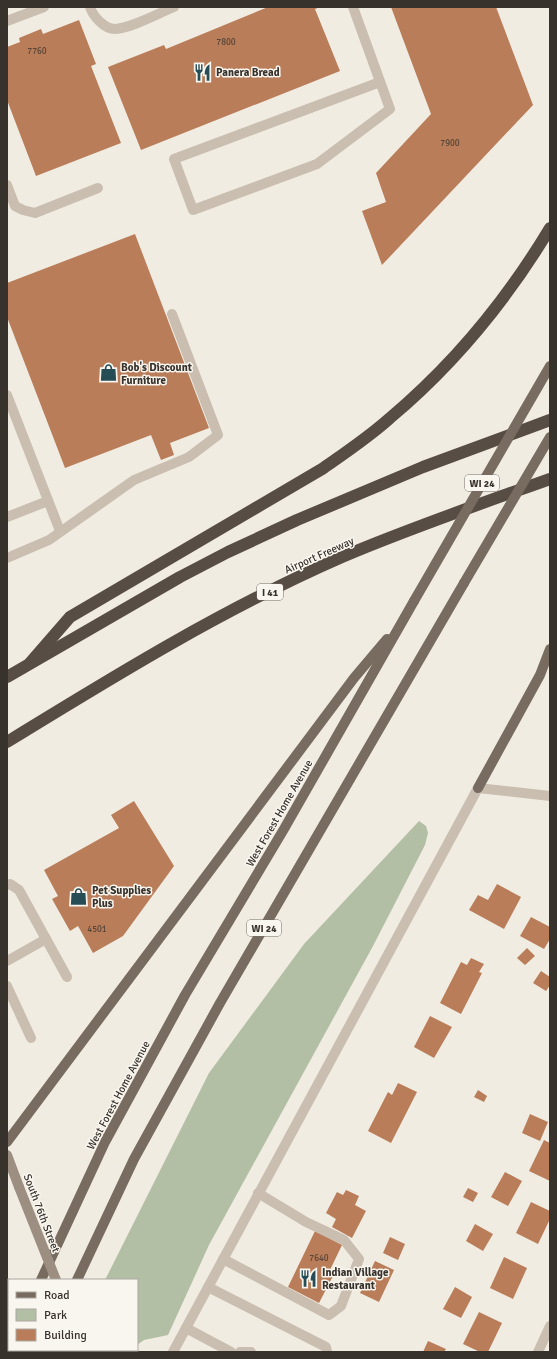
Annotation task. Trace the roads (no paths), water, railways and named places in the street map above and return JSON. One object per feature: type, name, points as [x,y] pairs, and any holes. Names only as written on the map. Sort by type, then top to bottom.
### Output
[{"type":"highway","points":[[30,663],[70,617],[316,473],[391,418],[431,381],[478,329],[550,228]]},
{"type":"highway","points":[[7,678],[30,663],[180,577],[297,520],[423,467],[550,420]]},
{"type":"highway","name":"Airport Freeway","points":[[7,742],[122,672],[192,632],[273,590],[342,557],[421,525],[550,479]]},
{"type":"main road","name":"West Forest Home Avenue","points":[[41,1279],[105,1142],[185,995],[284,829],[368,684],[400,624],[550,366]]},
{"type":"main road","name":"WI 24","points":[[77,1279],[134,1159],[220,1003],[550,437]]},
{"type":"main road","points":[[7,1142],[350,684],[400,624]]},
{"type":"main road","points":[[478,788],[540,675],[550,649]]},
{"type":"main road","name":"South 76th Street","points":[[7,1155],[56,1279]]},
{"type":"street","points":[[7,21],[44,7]]},
{"type":"street","points":[[90,7],[92,14],[103,24],[114,29],[137,23],[174,7]]},
{"type":"street","points":[[353,7],[390,109],[317,164],[193,210],[174,159],[380,82]]},
{"type":"street","points":[[7,185],[15,206],[35,213],[98,188]]},
{"type":"street","points":[[7,558],[49,540],[134,480],[189,457],[218,435],[172,314]]},
{"type":"street","points":[[7,394],[60,531]]},
{"type":"street","points":[[7,517],[48,500]]},
{"type":"street","points":[[173,1352],[478,788],[550,796]]},
{"type":"street","points":[[7,885],[10,884],[19,890],[67,977]]},
{"type":"street","points":[[7,961],[46,939]]},
{"type":"street","points":[[7,986],[31,1038]]},
{"type":"street","points":[[223,1259],[329,1315],[340,1306],[359,1259],[344,1240],[306,1222],[258,1193]]},
{"type":"street","points":[[208,1287],[326,1347],[327,1352]]},
{"type":"street","points":[[538,1352],[550,1326]]},
{"type":"street","points":[[186,1328],[231,1352]]},
{"type":"street","points":[[240,1352],[251,1352]]},
{"type":"place","name":"Panera Bread","points":[[203,72]]},
{"type":"place","name":"Bob's Discount Furniture","points":[[108,373]]},
{"type":"place","name":"Pet Supplies Plus","points":[[79,896]]},
{"type":"place","name":"Indian Village Restaurant","points":[[309,1278]]}]
